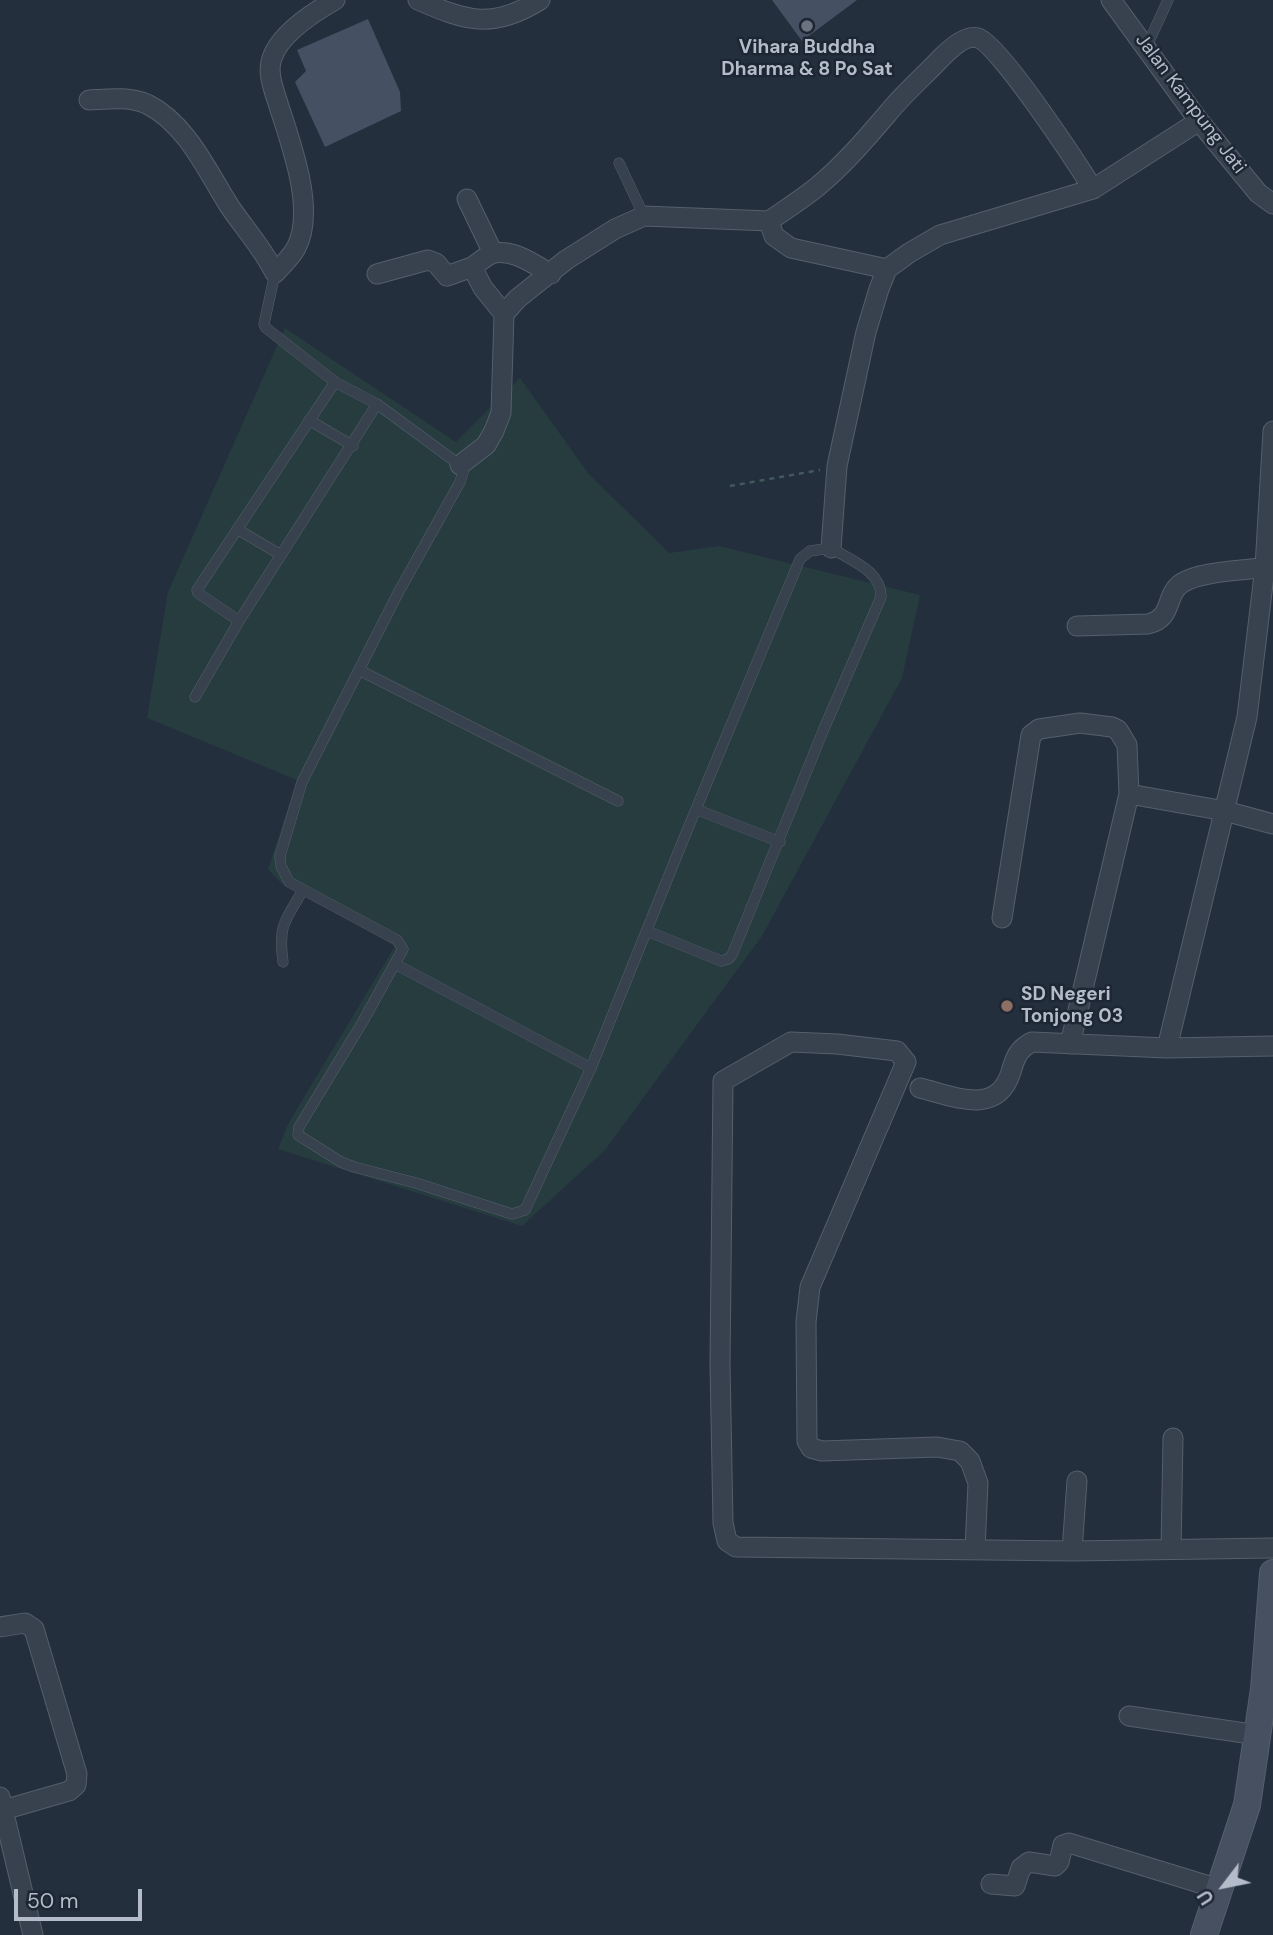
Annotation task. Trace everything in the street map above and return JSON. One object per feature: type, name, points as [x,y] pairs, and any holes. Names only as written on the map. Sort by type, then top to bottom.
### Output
[{"type":"street","points":[[89,100],[121,98],[145,103],[164,114],[181,130],[231,208],[264,252],[275,273],[297,247],[302,230],[302,204],[296,164],[273,87],[271,60],[299,24],[335,0]]},
{"type":"street","points":[[418,0],[457,16],[473,19],[507,17],[540,0]]},
{"type":"street","name":"Jalan Kampung Jati","points":[[1111,0],[1199,121],[1258,193],[1273,204]]},
{"type":"street","points":[[460,465],[486,445],[495,431],[501,413],[504,314],[517,299],[594,241],[644,216],[769,221],[826,178],[851,155],[895,104],[960,42],[972,37],[985,41],[1058,136],[1093,189]]},
{"type":"street","points":[[831,548],[837,466],[866,332],[878,289],[887,269],[940,235],[1093,189],[1199,121]]},
{"type":"street","points":[[467,199],[493,253]]},
{"type":"street","points":[[769,221],[774,236],[790,248],[887,269]]},
{"type":"street","points":[[377,274],[428,260],[436,263],[447,276],[472,267],[493,253],[512,254],[526,259],[551,274]]},
{"type":"street","points":[[472,267],[483,288],[504,314]]},
{"type":"street","points":[[1167,1048],[1247,717],[1265,567],[1273,431]]},
{"type":"street","points":[[1077,626],[1148,624],[1159,621],[1178,587],[1189,579],[1265,567]]},
{"type":"street","points":[[1002,918],[1029,739],[1039,729],[1080,723],[1118,730],[1127,745],[1129,794],[1070,1044]]},
{"type":"street","points":[[1129,794],[1225,811],[1273,824]]},
{"type":"street","points":[[975,1550],[978,1483],[970,1461],[960,1451],[937,1447],[828,1452],[811,1448],[807,1440],[806,1322],[810,1287],[906,1062],[897,1051],[791,1042],[723,1081],[720,1364],[724,1536],[730,1544],[736,1547],[975,1550],[1072,1551],[1273,1548]]},
{"type":"street","points":[[920,1088],[959,1098],[990,1099],[1003,1090],[1016,1055],[1022,1047],[1032,1042],[1167,1048],[1273,1046]]},
{"type":"street","points":[[1171,1549],[1173,1438]]},
{"type":"street","points":[[1072,1551],[1077,1481]]},
{"type":"street","points":[[1205,1935],[1245,1814],[1258,1735],[1273,1573]]},
{"type":"street","points":[[0,1627],[25,1623],[34,1629],[77,1774],[76,1785],[69,1791],[1,1806],[33,1935]]},
{"type":"street","points":[[1129,1716],[1258,1735]]},
{"type":"street","points":[[990,1884],[1015,1886],[1021,1868],[1029,1862],[1055,1866],[1059,1862],[1063,1845],[1069,1843],[1219,1889]]},
{"type":"lane","points":[[1146,48],[1168,0]]},
{"type":"lane","points":[[619,163],[644,216]]},
{"type":"lane","points":[[275,273],[265,327],[335,382],[377,404],[460,465],[463,472],[302,782],[280,856],[281,866],[289,882],[397,940],[403,949],[298,1130],[300,1138],[341,1162],[416,1182],[512,1214],[522,1212],[528,1205],[591,1068],[646,931],[800,559],[810,551],[831,548],[875,576],[881,597],[823,731],[780,842],[728,959],[721,961],[646,931]]},
{"type":"lane","points":[[239,621],[197,591],[335,382]]},
{"type":"lane","points":[[195,697],[314,500],[353,446],[377,404]]},
{"type":"lane","points":[[309,420],[353,446]]},
{"type":"lane","points":[[237,529],[281,555]]},
{"type":"lane","points":[[359,670],[618,801]]},
{"type":"lane","points":[[698,810],[780,842]]},
{"type":"lane","points":[[283,962],[282,925],[303,890]]},
{"type":"lane","points":[[395,964],[591,1068]]},
{"type":"path","points":[[730,486],[837,466]]},
{"type":"green space","points":[[285,328],[456,442],[520,378],[588,473],[669,553],[719,546],[920,595],[902,678],[762,936],[605,1150],[522,1226],[278,1149],[289,1122],[395,946],[281,883],[268,869],[297,780],[147,718],[168,592]]},
{"type":"building","name":"Vihara Buddha Dharma & 8 Po Sat","points":[[772,0],[857,0],[802,41]]},
{"type":"building","points":[[368,19],[400,92],[401,111],[325,147],[295,82],[306,71],[297,50]]},
{"type":"place","name":"Vihara Buddha Dharma & 8 Po Sat","points":[[807,26]]},
{"type":"place","name":"SD Negeri Tonjong 03","points":[[1007,1006]]}]
